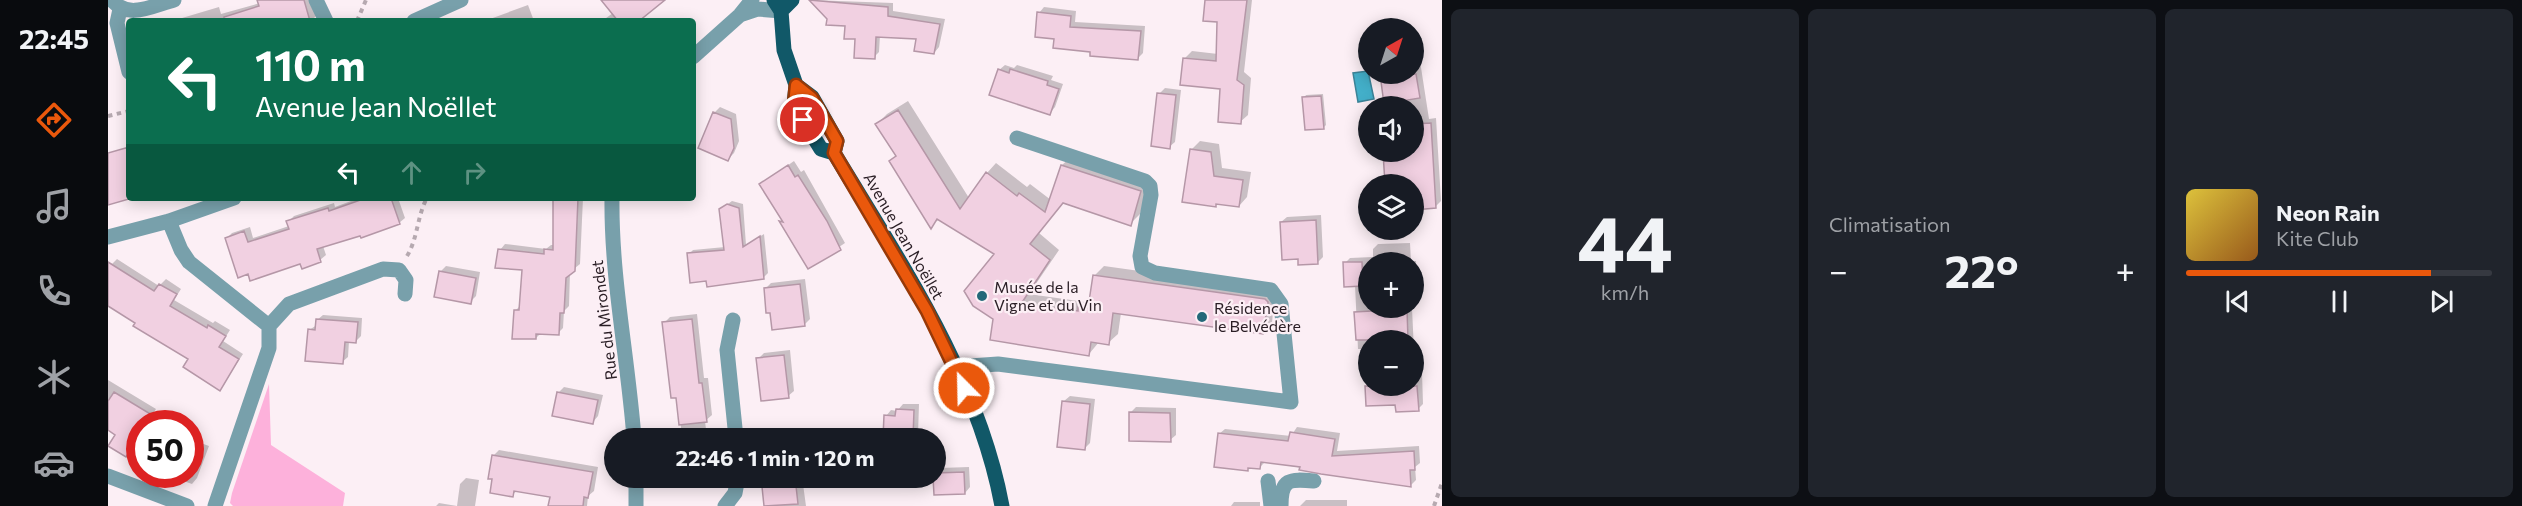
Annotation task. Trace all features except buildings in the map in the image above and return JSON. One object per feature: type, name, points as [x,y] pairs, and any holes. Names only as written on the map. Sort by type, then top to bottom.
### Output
[{"type":"main road","name":"Avenue Jean Noëllet","points":[[783,4],[784,50],[796,85],[812,98],[837,141],[834,153],[927,311],[956,366],[981,430],[1002,506]]},
{"type":"street","points":[[126,60],[117,23],[116,4],[134,12],[174,0]]},
{"type":"street","points":[[316,0],[325,18]]},
{"type":"street","points":[[421,18],[461,0]]},
{"type":"street","points":[[696,54],[740,15],[752,0]]},
{"type":"street","points":[[740,15],[783,4]]},
{"type":"street","points":[[956,366],[998,364],[1291,402],[1281,304],[1271,290],[1155,273],[1142,267],[1140,256],[1151,195],[1150,186],[1145,181],[1017,138]]},
{"type":"street","points":[[108,237],[225,201]]},
{"type":"street","name":"Rue du Mirondet","points":[[612,201],[611,232],[633,428]]},
{"type":"street","points":[[169,220],[181,250],[189,262],[269,326]]},
{"type":"street","points":[[215,506],[269,348],[269,326],[289,304],[383,269],[399,270],[406,280],[405,294]]},
{"type":"street","points":[[733,320],[727,350],[735,428]]},
{"type":"street","points":[[108,477],[187,506]]},
{"type":"street","points":[[1281,506],[1281,492],[1288,482],[1294,479],[1314,481]]},
{"type":"street","points":[[1269,481],[1271,506]]},
{"type":"street","points":[[636,488],[636,506]]},
{"type":"street","points":[[725,506],[736,488]]},
{"type":"path","points":[[358,18],[366,0]]},
{"type":"path","points":[[108,116],[126,112]]},
{"type":"path","points":[[399,270],[415,243],[422,207],[425,201]]},
{"type":"path","points":[[1434,506],[1442,483]]},
{"type":"shaded area","points":[[269,384],[271,445],[345,493],[343,506],[233,506],[230,503]]},
{"type":"water","points":[[1358,72],[1358,84],[1371,84],[1373,96],[1358,96],[1358,102],[1353,73]]},
{"type":"place","name":"Musée de la Vigne et du Vin","points":[[982,296]]},
{"type":"place","name":"Résidence le Belvédère","points":[[1202,317]]},
{"type":"route","points":[[803,120],[794,105],[796,85],[812,98],[837,141],[834,153],[927,311],[956,366],[964,388]]}]
